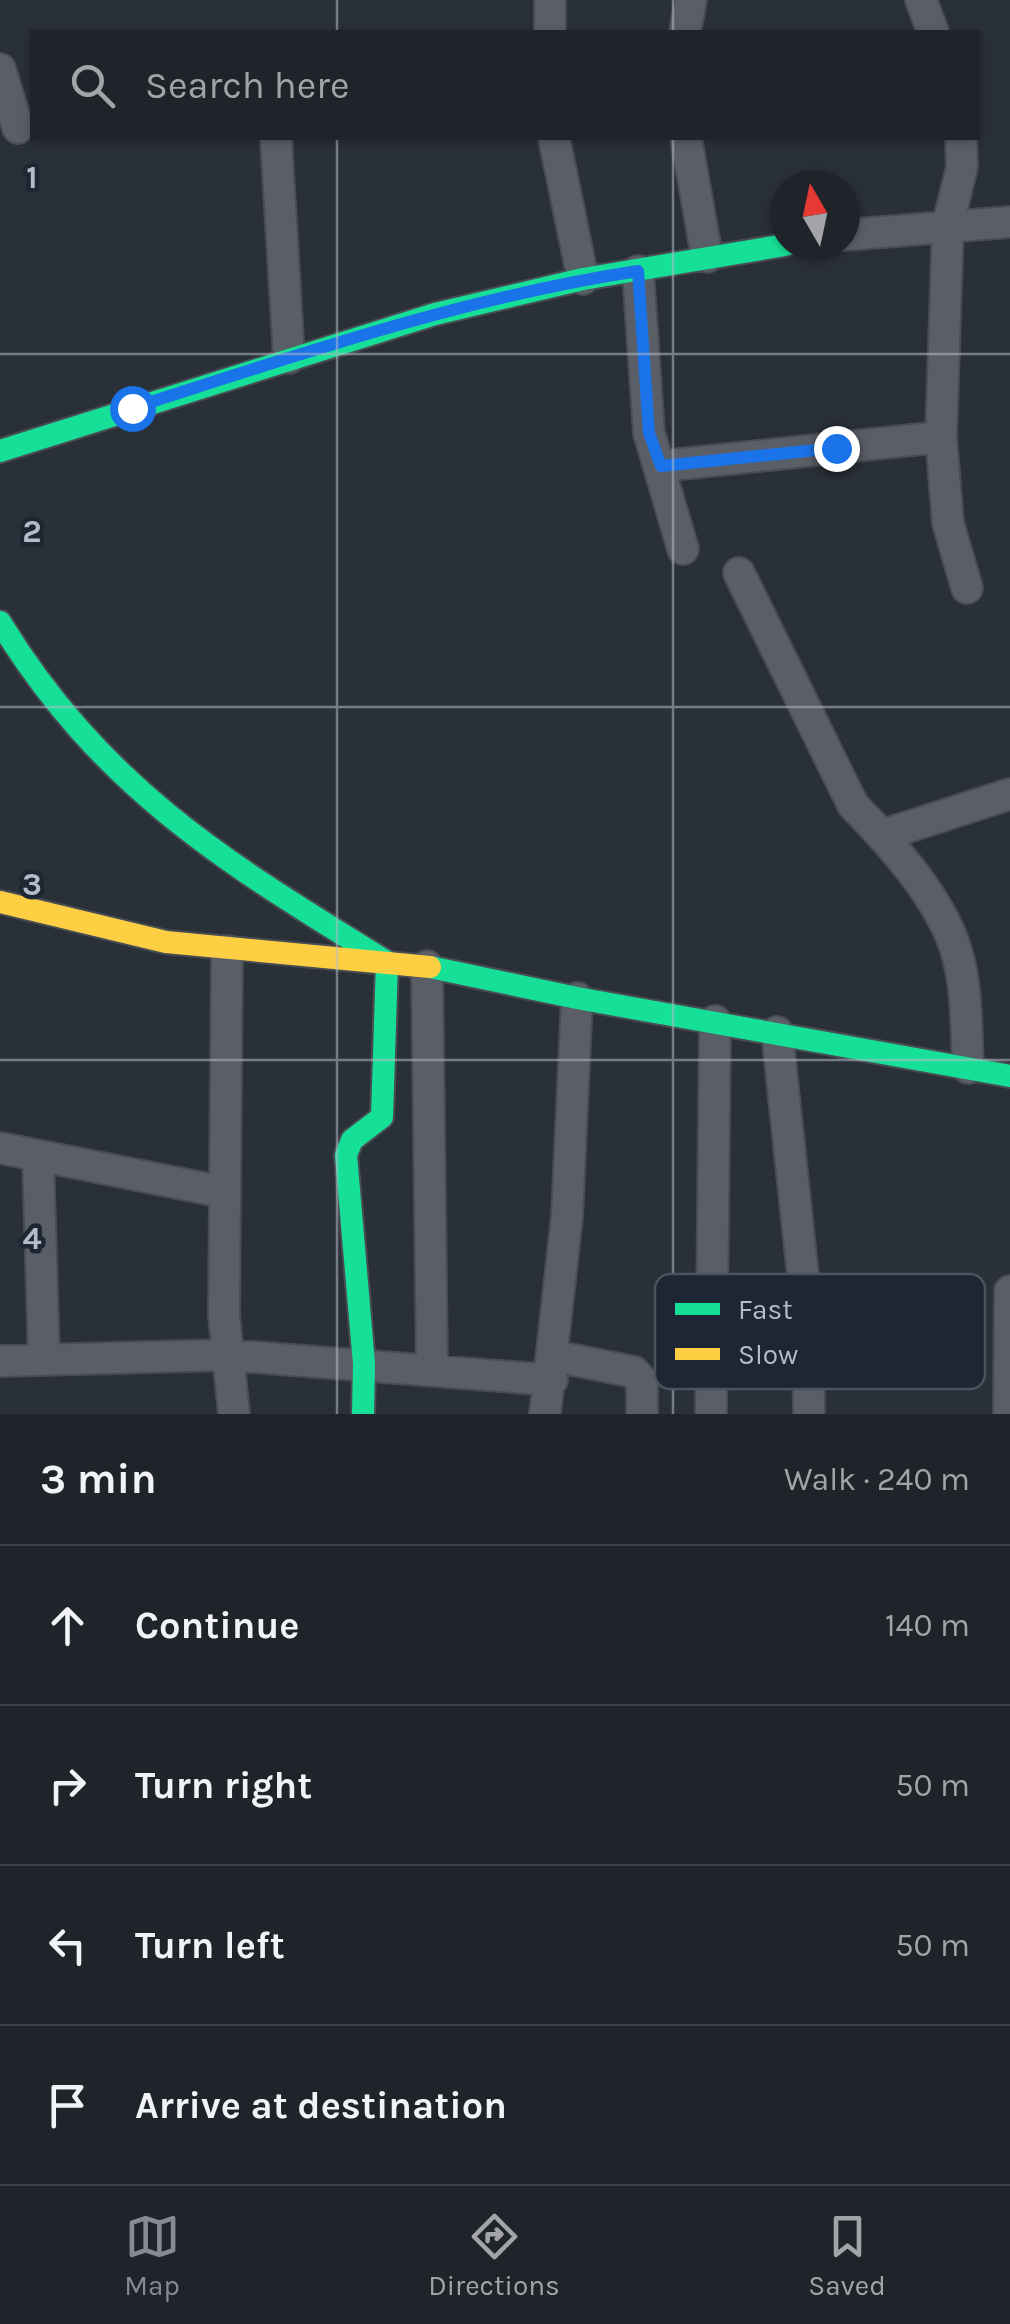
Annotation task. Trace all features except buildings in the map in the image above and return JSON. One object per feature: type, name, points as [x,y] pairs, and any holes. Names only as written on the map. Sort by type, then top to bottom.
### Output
[{"type":"main road","points":[[0,451],[289,358],[583,279],[770,248]]},
{"type":"main road","points":[[0,622],[70,723],[130,787],[210,853],[386,962]]},
{"type":"main road","points":[[0,902],[166,942],[227,951],[428,966],[577,998],[1010,1076]]},
{"type":"main road","points":[[363,1414],[364,1364],[346,1155],[352,1140],[382,1117],[386,962]]},
{"type":"street","points":[[550,0],[550,30]]},
{"type":"street","points":[[685,30],[691,0]]},
{"type":"street","points":[[921,0],[931,30]]},
{"type":"street","points":[[0,69],[17,127]]},
{"type":"street","points":[[276,140],[289,358]]},
{"type":"street","points":[[554,140],[583,279]]},
{"type":"street","points":[[686,140],[707,258]]},
{"type":"street","points":[[961,140],[962,168],[948,224],[941,437],[948,522],[966,588]]},
{"type":"street","points":[[860,233],[1010,222]]},
{"type":"street","points":[[638,271],[649,433],[683,549]]},
{"type":"street","points":[[661,466],[941,437]]},
{"type":"street","points":[[738,572],[853,805],[883,836],[952,937],[960,969],[968,1068]]},
{"type":"street","points":[[883,836],[1010,794]]},
{"type":"street","points":[[227,951],[226,1356],[234,1414]]},
{"type":"street","points":[[428,966],[432,1370]]},
{"type":"street","points":[[545,1414],[567,1216],[577,998]]},
{"type":"street","points":[[712,1274],[715,1021]]},
{"type":"street","points":[[777,1032],[803,1274]]},
{"type":"street","points":[[0,1148],[224,1192]]},
{"type":"street","points":[[38,1156],[44,1358]]},
{"type":"street","points":[[1008,1414],[1010,1292]]},
{"type":"street","points":[[0,1361],[226,1356],[432,1370],[553,1368],[634,1372],[642,1382],[642,1414]]},
{"type":"street","points":[[711,1389],[711,1414]]},
{"type":"street","points":[[809,1389],[809,1414]]},
{"type":"traffic: fast","points":[[0,451],[435,314],[583,279],[770,248]]},
{"type":"traffic: fast","points":[[0,622],[39,680],[81,731],[171,817],[273,890],[387,962],[382,1117],[352,1140],[346,1155],[364,1364],[363,1414]]},
{"type":"traffic: fast","points":[[430,967],[577,998],[1010,1076]]},
{"type":"traffic: slow","points":[[0,902],[166,942],[430,967]]},
{"type":"route","points":[[132,408],[433,317],[583,279],[638,271],[649,433],[661,466],[836,448]]}]
